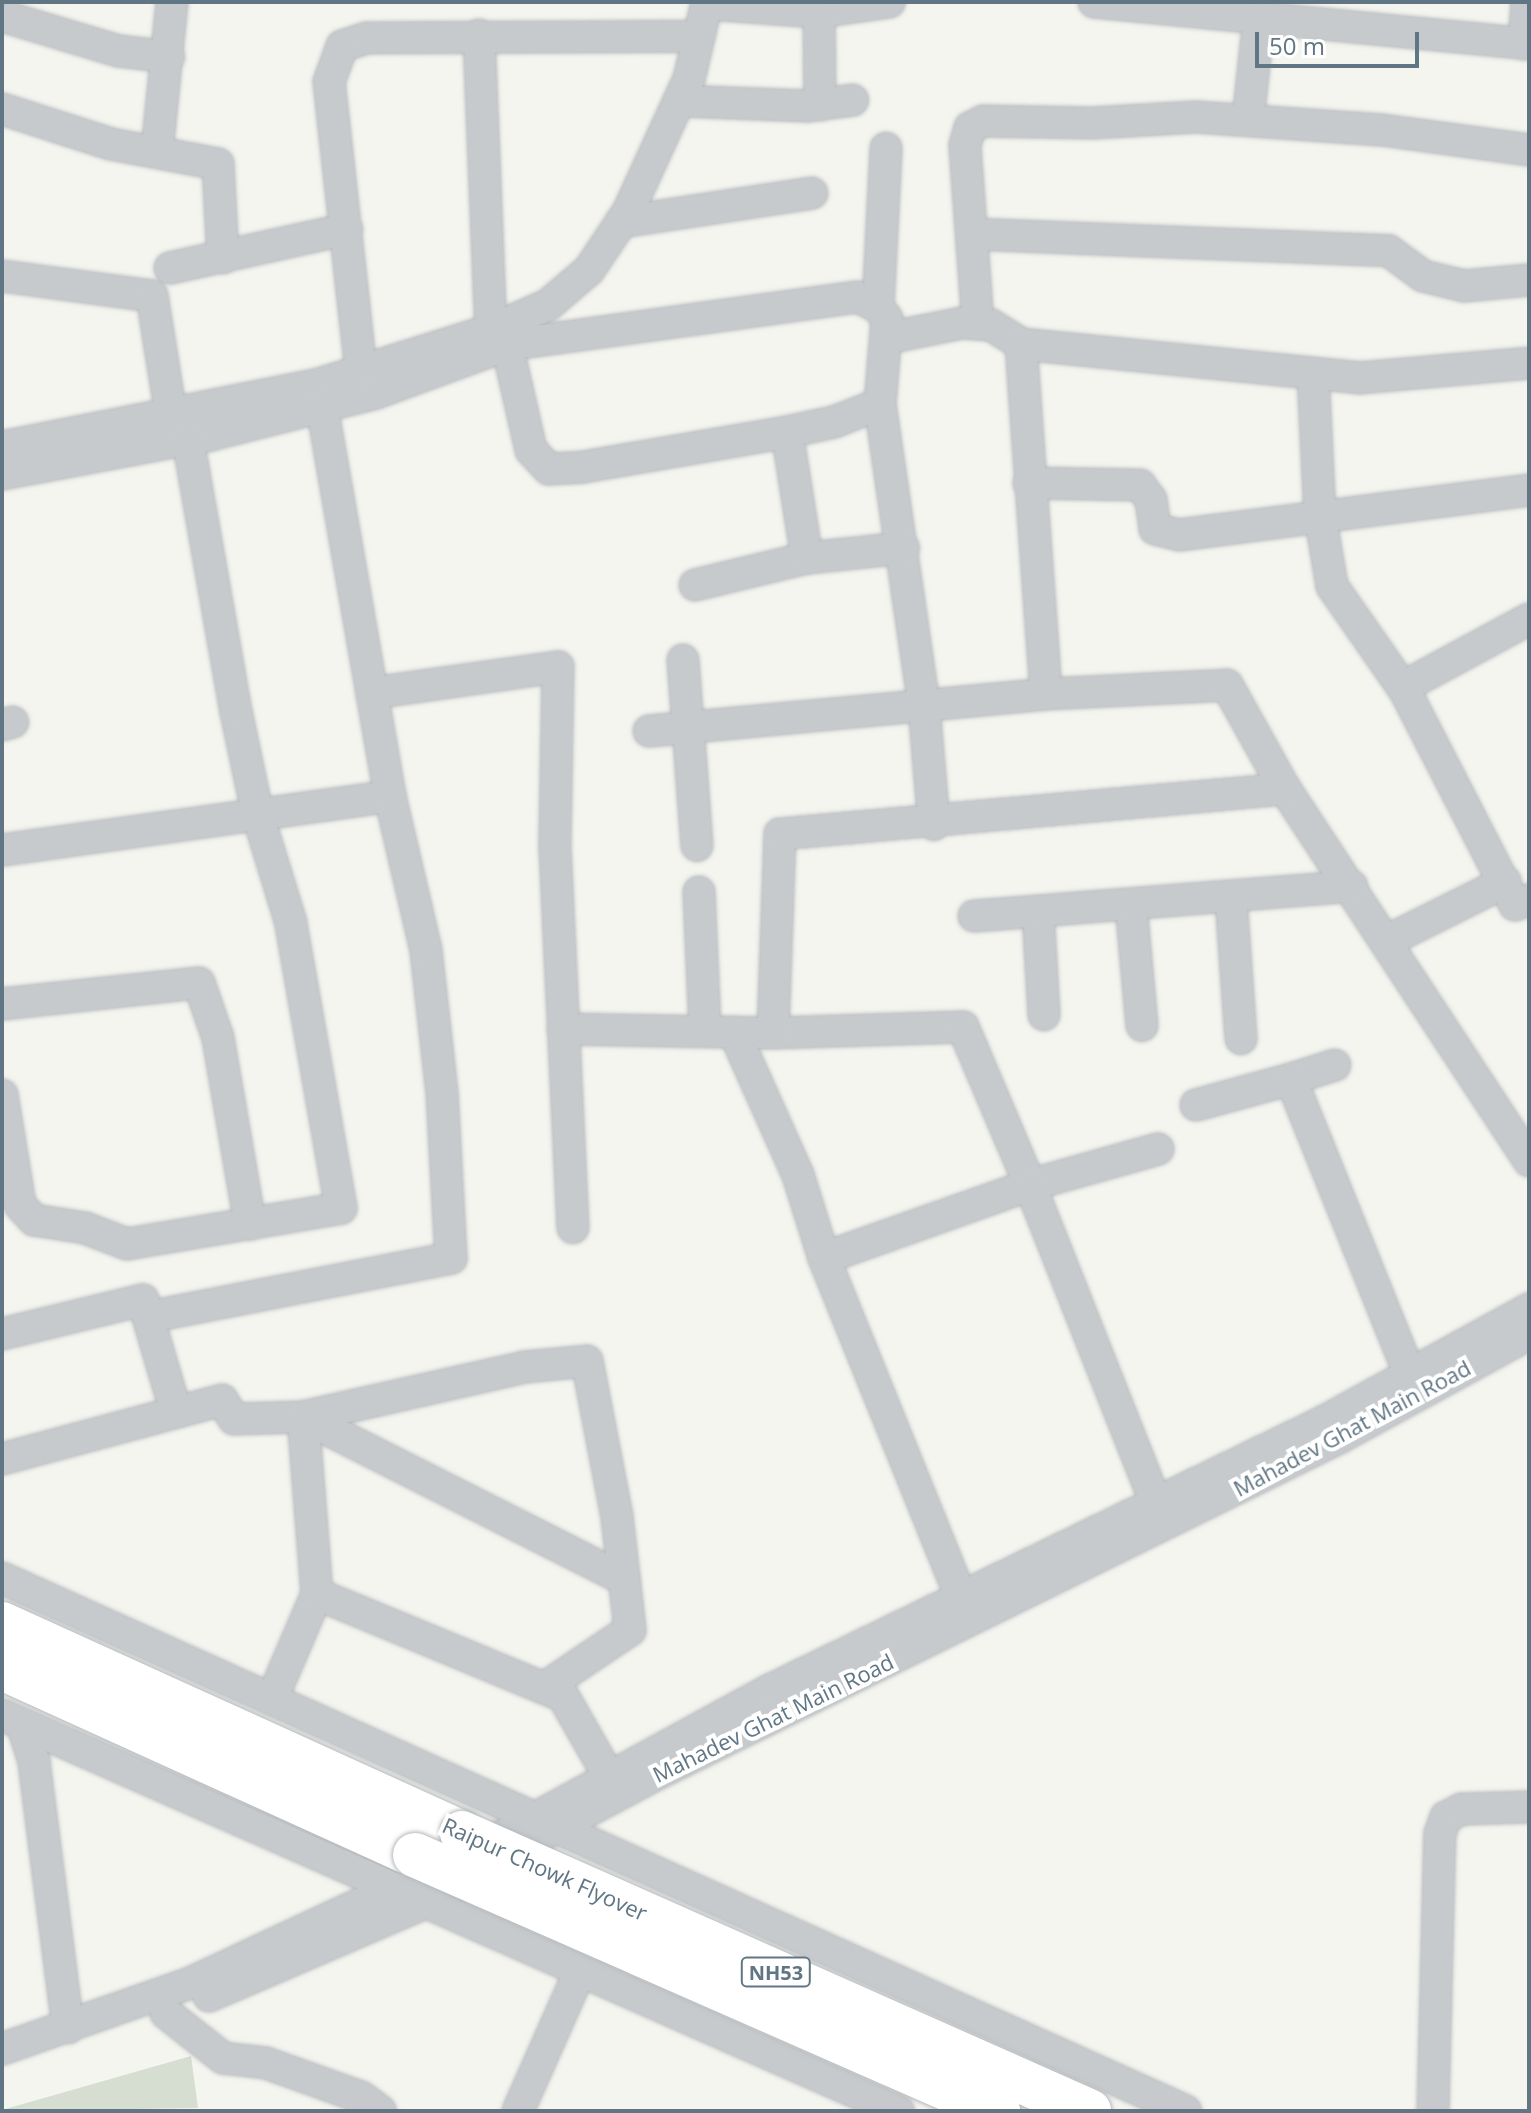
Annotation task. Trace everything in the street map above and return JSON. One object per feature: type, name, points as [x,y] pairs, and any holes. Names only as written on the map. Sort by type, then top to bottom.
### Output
[{"type":"highway","name":"Raipur Chowk Flyover","points":[[2,1624],[1089,2111]]},
{"type":"highway","name":"Raipur Chowk Flyover","points":[[2,1668],[998,2111]]},
{"type":"street","points":[[157,152],[169,57],[172,2]]},
{"type":"street","points":[[2,474],[188,439],[376,393],[499,337],[548,305],[589,270],[621,222],[680,101],[707,3],[819,12],[889,2]]},
{"type":"street","points":[[1094,2],[1526,44],[1527,2]]},
{"type":"street","points":[[819,12],[820,105]]},
{"type":"street","points":[[2,16],[119,51],[169,57]]},
{"type":"street","points":[[1248,120],[1259,18]]},
{"type":"street","points":[[479,35],[499,337],[531,450],[549,469],[583,467],[787,432],[834,422],[880,404]]},
{"type":"street","points":[[361,371],[329,82],[342,46],[367,38],[699,36]]},
{"type":"street","points":[[680,101],[820,105],[853,100]]},
{"type":"street","points":[[2,109],[111,144],[218,164],[223,258]]},
{"type":"street","points":[[978,324],[965,145],[970,128],[983,121],[1248,120],[1529,150]]},
{"type":"street","points":[[878,307],[886,148]]},
{"type":"street","points":[[621,222],[812,193]]},
{"type":"street","points":[[170,268],[347,229]]},
{"type":"street","points":[[973,234],[1389,251],[1423,276],[1464,286],[1529,280]]},
{"type":"street","points":[[2,276],[152,296],[171,414]]},
{"type":"street","points":[[2,447],[171,414],[499,337],[858,297],[878,307],[887,319],[880,404],[924,706],[934,825]]},
{"type":"street","points":[[887,338],[978,324],[991,325],[1021,344],[1359,378],[1529,363]]},
{"type":"street","points":[[1021,344],[1046,694]]},
{"type":"street","points":[[1313,373],[1320,515],[1332,586],[1406,692]]},
{"type":"street","points":[[148,1317],[451,1258],[442,1093],[426,950],[390,796],[322,406]]},
{"type":"street","points":[[787,432],[807,558]]},
{"type":"street","points":[[2,1095],[20,1205],[34,1220],[85,1228],[127,1244],[341,1208],[291,923],[258,816],[219,629],[188,439]]},
{"type":"street","points":[[1029,483],[1140,485],[1151,500],[1155,529],[1179,535],[1529,490]]},
{"type":"street","points":[[695,585],[807,558],[903,548]]},
{"type":"street","points":[[1529,619],[1403,687],[1515,905],[1529,900]]},
{"type":"street","points":[[683,660],[697,845]]},
{"type":"street","points":[[372,693],[558,667],[555,847],[573,1228]]},
{"type":"street","points":[[649,731],[1046,694],[1227,685],[1285,789],[1389,940],[1529,1161]]},
{"type":"street","points":[[773,1033],[780,834],[934,825],[1285,789]]},
{"type":"street","points":[[2,850],[117,831],[258,816],[390,796]]},
{"type":"street","points":[[1389,940],[1505,882]]},
{"type":"street","points":[[974,916],[1231,899],[1352,886]]},
{"type":"street","points":[[699,892],[720,1032],[798,1175],[824,1258],[961,1597]]},
{"type":"street","points":[[1231,899],[1241,1039]]},
{"type":"street","points":[[1131,905],[1142,1025]]},
{"type":"street","points":[[1038,911],[1044,1015]]},
{"type":"street","points":[[2,1004],[199,983],[218,1038],[250,1224]]},
{"type":"street","points":[[563,1029],[773,1033],[963,1027],[1030,1185],[1156,1503]]},
{"type":"street","points":[[1196,1105],[1335,1065]]},
{"type":"street","points":[[1291,1079],[1410,1375]]},
{"type":"street","points":[[824,1258],[1030,1185],[1158,1149]]},
{"type":"street","points":[[2,1334],[143,1300],[176,1412]]},
{"type":"street","points":[[547,1823],[608,1775],[1410,1375],[1529,1309]]},
{"type":"street","name":"Mahadev Ghat Main Road","points":[[2,2068],[166,2013],[414,1897],[547,1823],[657,1774],[1339,1438],[1529,1334]]},
{"type":"street","points":[[2,1459],[222,1400],[234,1419],[303,1417],[512,1369],[587,1361],[630,1630],[544,1688]]},
{"type":"street","points":[[303,1417],[624,1579]]},
{"type":"street","points":[[272,1699],[317,1594],[303,1417]]},
{"type":"street","points":[[2,1578],[1186,2111]]},
{"type":"street","points":[[317,1594],[563,1696],[608,1775]]},
{"type":"street","points":[[12,1720],[898,2111]]},
{"type":"street","points":[[12,1720],[34,1762],[68,2028]]},
{"type":"street","points":[[1433,2111],[1440,1834],[1446,1817],[1462,1809],[1529,1807]]},
{"type":"street","points":[[2,2049],[188,1984],[366,1901],[414,1897]]},
{"type":"street","points":[[518,2111],[580,1971]]},
{"type":"street","points":[[166,2013],[223,2058],[266,2063],[361,2097],[380,2111]]},
{"type":"shaded area","points":[[191,2056],[198,2108],[2,2111],[2,2110]]}]
